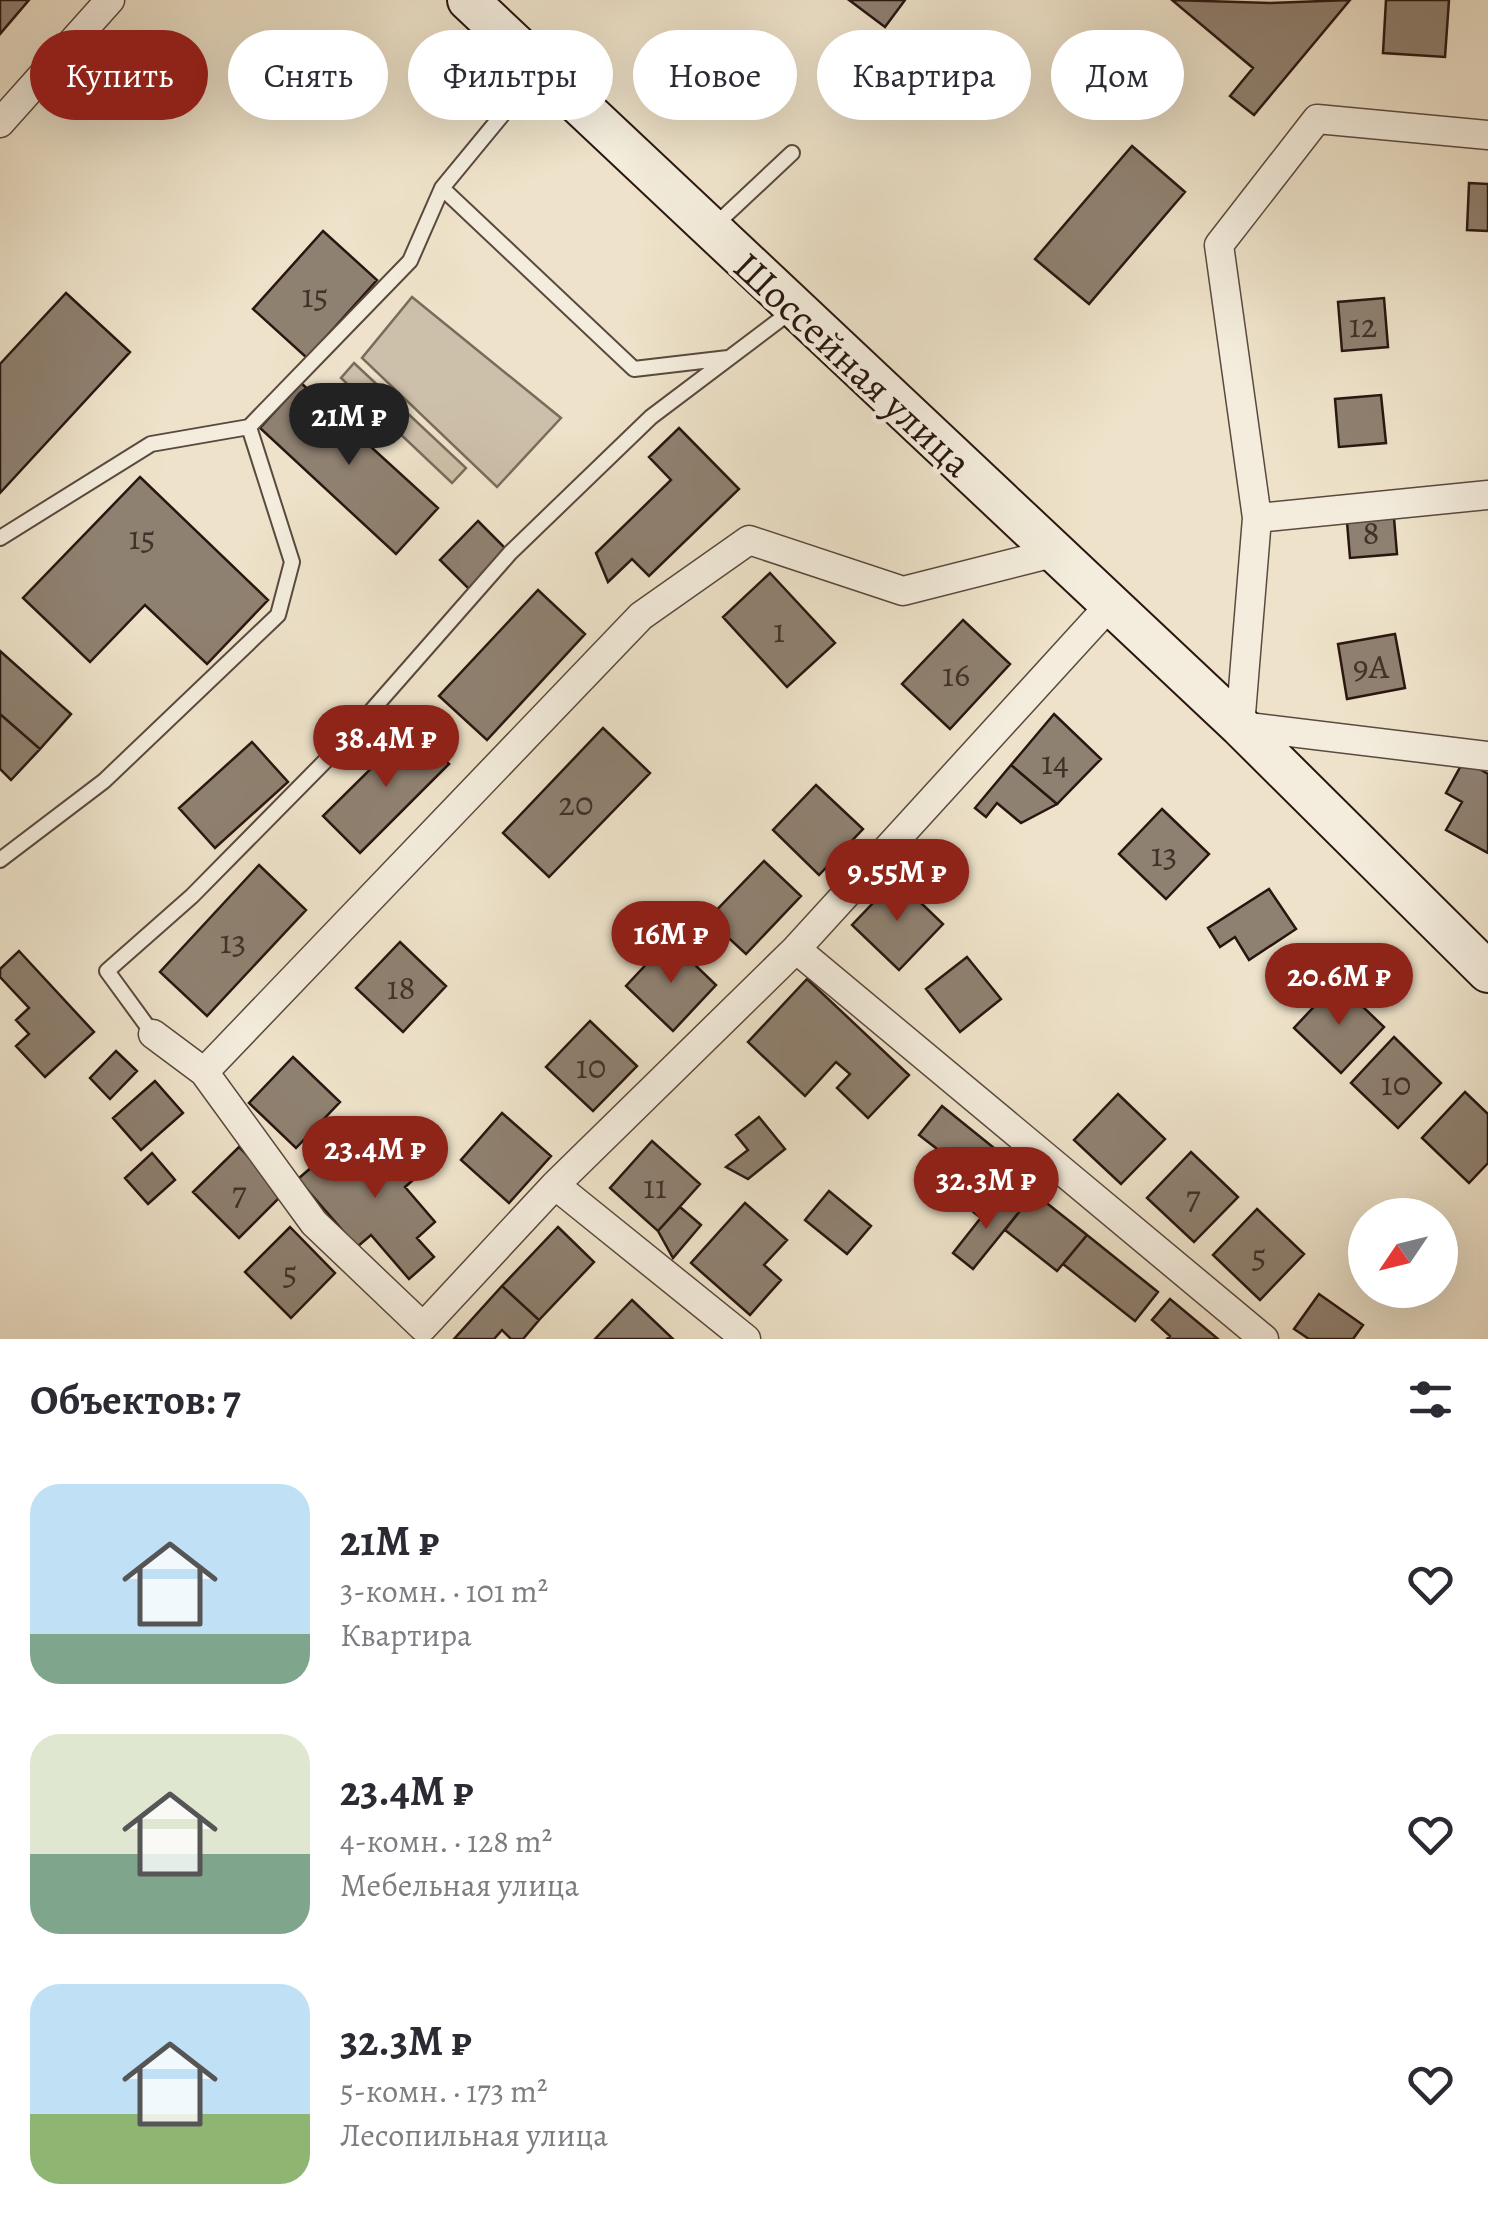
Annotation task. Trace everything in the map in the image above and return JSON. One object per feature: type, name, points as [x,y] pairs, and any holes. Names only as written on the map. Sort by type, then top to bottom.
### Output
[{"type":"main road","name":"Шоссейная улица","points":[[468,0],[500,30]]},
{"type":"main road","name":"Шоссейная улица","points":[[595,120],[1240,726],[1488,972]]},
{"type":"street","points":[[0,123],[110,0]]},
{"type":"street","points":[[1488,134],[1317,119],[1218,245],[1257,518],[1240,726],[1488,756]]},
{"type":"street","points":[[1257,518],[1488,495]]},
{"type":"street","points":[[204,1072],[641,616],[750,540],[903,591],[1053,553]]},
{"type":"street","points":[[152,1034],[204,1072],[314,1223],[423,1327],[555,1185],[796,950],[1110,604]]},
{"type":"street","points":[[796,950],[1264,1339]]},
{"type":"street","points":[[555,1185],[746,1339]]},
{"type":"lane","points":[[0,538],[151,444],[249,427],[410,261],[442,188],[498,120]]},
{"type":"lane","points":[[710,230],[792,153]]},
{"type":"lane","points":[[442,188],[634,370],[729,358]]},
{"type":"lane","points":[[152,1034],[107,971],[192,896],[344,742],[510,553],[651,417],[794,308]]},
{"type":"lane","points":[[0,860],[104,781],[278,615],[292,562],[249,427]]},
{"type":"shaded area","points":[[412,297],[561,418],[497,487],[362,358]]},
{"type":"shaded area","points":[[354,363],[466,468],[452,483],[341,378]]},
{"type":"building","points":[[0,0],[29,0],[0,34]]},
{"type":"building","points":[[849,0],[905,0],[885,27]]},
{"type":"building","points":[[1172,0],[1350,0],[1254,115],[1230,96],[1253,68]]},
{"type":"building","points":[[1386,0],[1449,0],[1445,57],[1383,53]]},
{"type":"building","points":[[1132,146],[1185,192],[1089,304],[1035,259]]},
{"type":"building","points":[[1469,183],[1488,184],[1488,231],[1467,230]]},
{"type":"building","points":[[323,231],[377,280],[307,358],[253,309]]},
{"type":"building","points":[[66,293],[130,352],[0,493],[0,364]]},
{"type":"building","points":[[1384,298],[1388,347],[1342,351],[1338,302]]},
{"type":"building","points":[[301,383],[438,508],[396,554],[260,428]]},
{"type":"building","points":[[1381,395],[1386,443],[1339,447],[1335,399]]},
{"type":"building","points":[[679,428],[739,489],[649,576],[632,559],[608,582],[596,553],[671,480],[649,457]]},
{"type":"building","points":[[140,477],[268,600],[207,664],[145,605],[90,662],[23,598]]},
{"type":"building","points":[[1393,506],[1397,554],[1350,558],[1346,510]]},
{"type":"building","points":[[478,521],[510,553],[472,592],[440,560]]},
{"type":"building","points":[[770,573],[835,643],[787,687],[723,617]]},
{"type":"building","points":[[538,590],[585,634],[487,740],[439,696]]},
{"type":"building","points":[[963,620],[1010,664],[950,729],[902,684]]},
{"type":"building","points":[[1395,634],[1405,688],[1347,699],[1338,644]]},
{"type":"building","points":[[0,651],[71,714],[40,749],[0,714]]},
{"type":"building","points":[[0,714],[40,749],[11,780],[0,769]]},
{"type":"building","points":[[1054,714],[1101,759],[1057,804],[1011,765]]},
{"type":"building","points":[[413,727],[449,764],[360,853],[323,816]]},
{"type":"building","points":[[603,728],[650,773],[549,877],[503,833]]},
{"type":"building","points":[[252,742],[288,782],[215,848],[179,808]]},
{"type":"building","points":[[1464,760],[1488,774],[1488,853],[1446,830],[1462,802],[1446,793]]},
{"type":"building","points":[[1011,765],[1057,804],[1021,823],[997,803],[986,817],[975,808]]},
{"type":"building","points":[[816,785],[863,829],[819,875],[773,830]]},
{"type":"building","points":[[1162,809],[1209,854],[1166,899],[1119,854]]},
{"type":"building","points":[[764,861],[801,896],[746,954],[708,919]]},
{"type":"building","points":[[259,865],[306,910],[207,1016],[160,972]]},
{"type":"building","points":[[896,879],[943,924],[899,970],[852,925]]},
{"type":"building","points":[[1269,889],[1296,929],[1249,960],[1235,937],[1220,947],[1208,928]]},
{"type":"building","points":[[669,940],[716,985],[673,1031],[626,986]]},
{"type":"building","points":[[400,942],[446,986],[403,1032],[356,988]]},
{"type":"building","points":[[19,951],[94,1032],[45,1077],[16,1046],[29,1034],[16,1020],[29,1008],[0,977],[0,969]]},
{"type":"building","points":[[967,957],[1001,999],[960,1032],[926,989]]},
{"type":"building","points":[[807,979],[909,1075],[868,1118],[837,1088],[850,1074],[836,1062],[805,1096],[748,1042]]},
{"type":"building","points":[[1337,982],[1384,1027],[1341,1073],[1294,1028]]},
{"type":"building","points":[[590,1021],[637,1066],[593,1111],[546,1067]]},
{"type":"building","points":[[1394,1037],[1441,1083],[1398,1128],[1351,1083]]},
{"type":"building","points":[[116,1051],[137,1071],[110,1099],[90,1078]]},
{"type":"building","points":[[293,1057],[340,1102],[296,1148],[249,1103]]},
{"type":"building","points":[[155,1081],[183,1113],[141,1150],[113,1118]]},
{"type":"building","points":[[1465,1092],[1488,1114],[1488,1163],[1469,1183],[1422,1138]]},
{"type":"building","points":[[1118,1094],[1165,1139],[1121,1184],[1074,1140]]},
{"type":"building","points":[[942,1106],[1020,1169],[981,1218],[937,1183],[954,1162],[919,1135]]},
{"type":"building","points":[[502,1113],[551,1156],[509,1203],[461,1160]]},
{"type":"building","points":[[759,1117],[785,1149],[748,1179],[726,1167],[748,1150],[736,1135]]},
{"type":"building","points":[[372,1138],[391,1159],[407,1145],[427,1168],[405,1187],[435,1222],[417,1238],[434,1257],[409,1279],[371,1235],[357,1247],[298,1179],[328,1153],[340,1166]]},
{"type":"building","points":[[652,1141],[700,1184],[658,1231],[610,1188]]},
{"type":"building","points":[[239,1147],[284,1193],[239,1238],[193,1192]]},
{"type":"building","points":[[1191,1152],[1238,1197],[1194,1242],[1147,1198]]},
{"type":"building","points":[[152,1153],[175,1180],[148,1204],[125,1178]]},
{"type":"building","points":[[829,1191],[871,1226],[847,1254],[805,1220]]},
{"type":"building","points":[[1034,1193],[1087,1235],[1057,1271],[1005,1230]]},
{"type":"building","points":[[998,1196],[1019,1212],[973,1269],[953,1253]]},
{"type":"building","points":[[745,1203],[787,1240],[764,1265],[781,1280],[750,1315],[691,1263]]},
{"type":"building","points":[[680,1207],[701,1225],[673,1258],[658,1231]]},
{"type":"building","points":[[1257,1209],[1304,1254],[1260,1300],[1213,1255]]},
{"type":"building","points":[[290,1227],[335,1273],[291,1318],[245,1272]]},
{"type":"building","points":[[558,1227],[594,1262],[539,1320],[502,1286]]},
{"type":"building","points":[[1087,1235],[1158,1292],[1135,1321],[1063,1264]]},
{"type":"building","points":[[502,1286],[539,1320],[523,1339],[511,1339],[502,1330],[494,1339],[454,1339]]},
{"type":"building","points":[[1319,1294],[1363,1325],[1353,1339],[1309,1339],[1294,1329]]},
{"type":"building","points":[[1170,1299],[1218,1339],[1167,1339],[1170,1336],[1152,1320]]},
{"type":"building","points":[[632,1300],[673,1339],[595,1339]]}]
